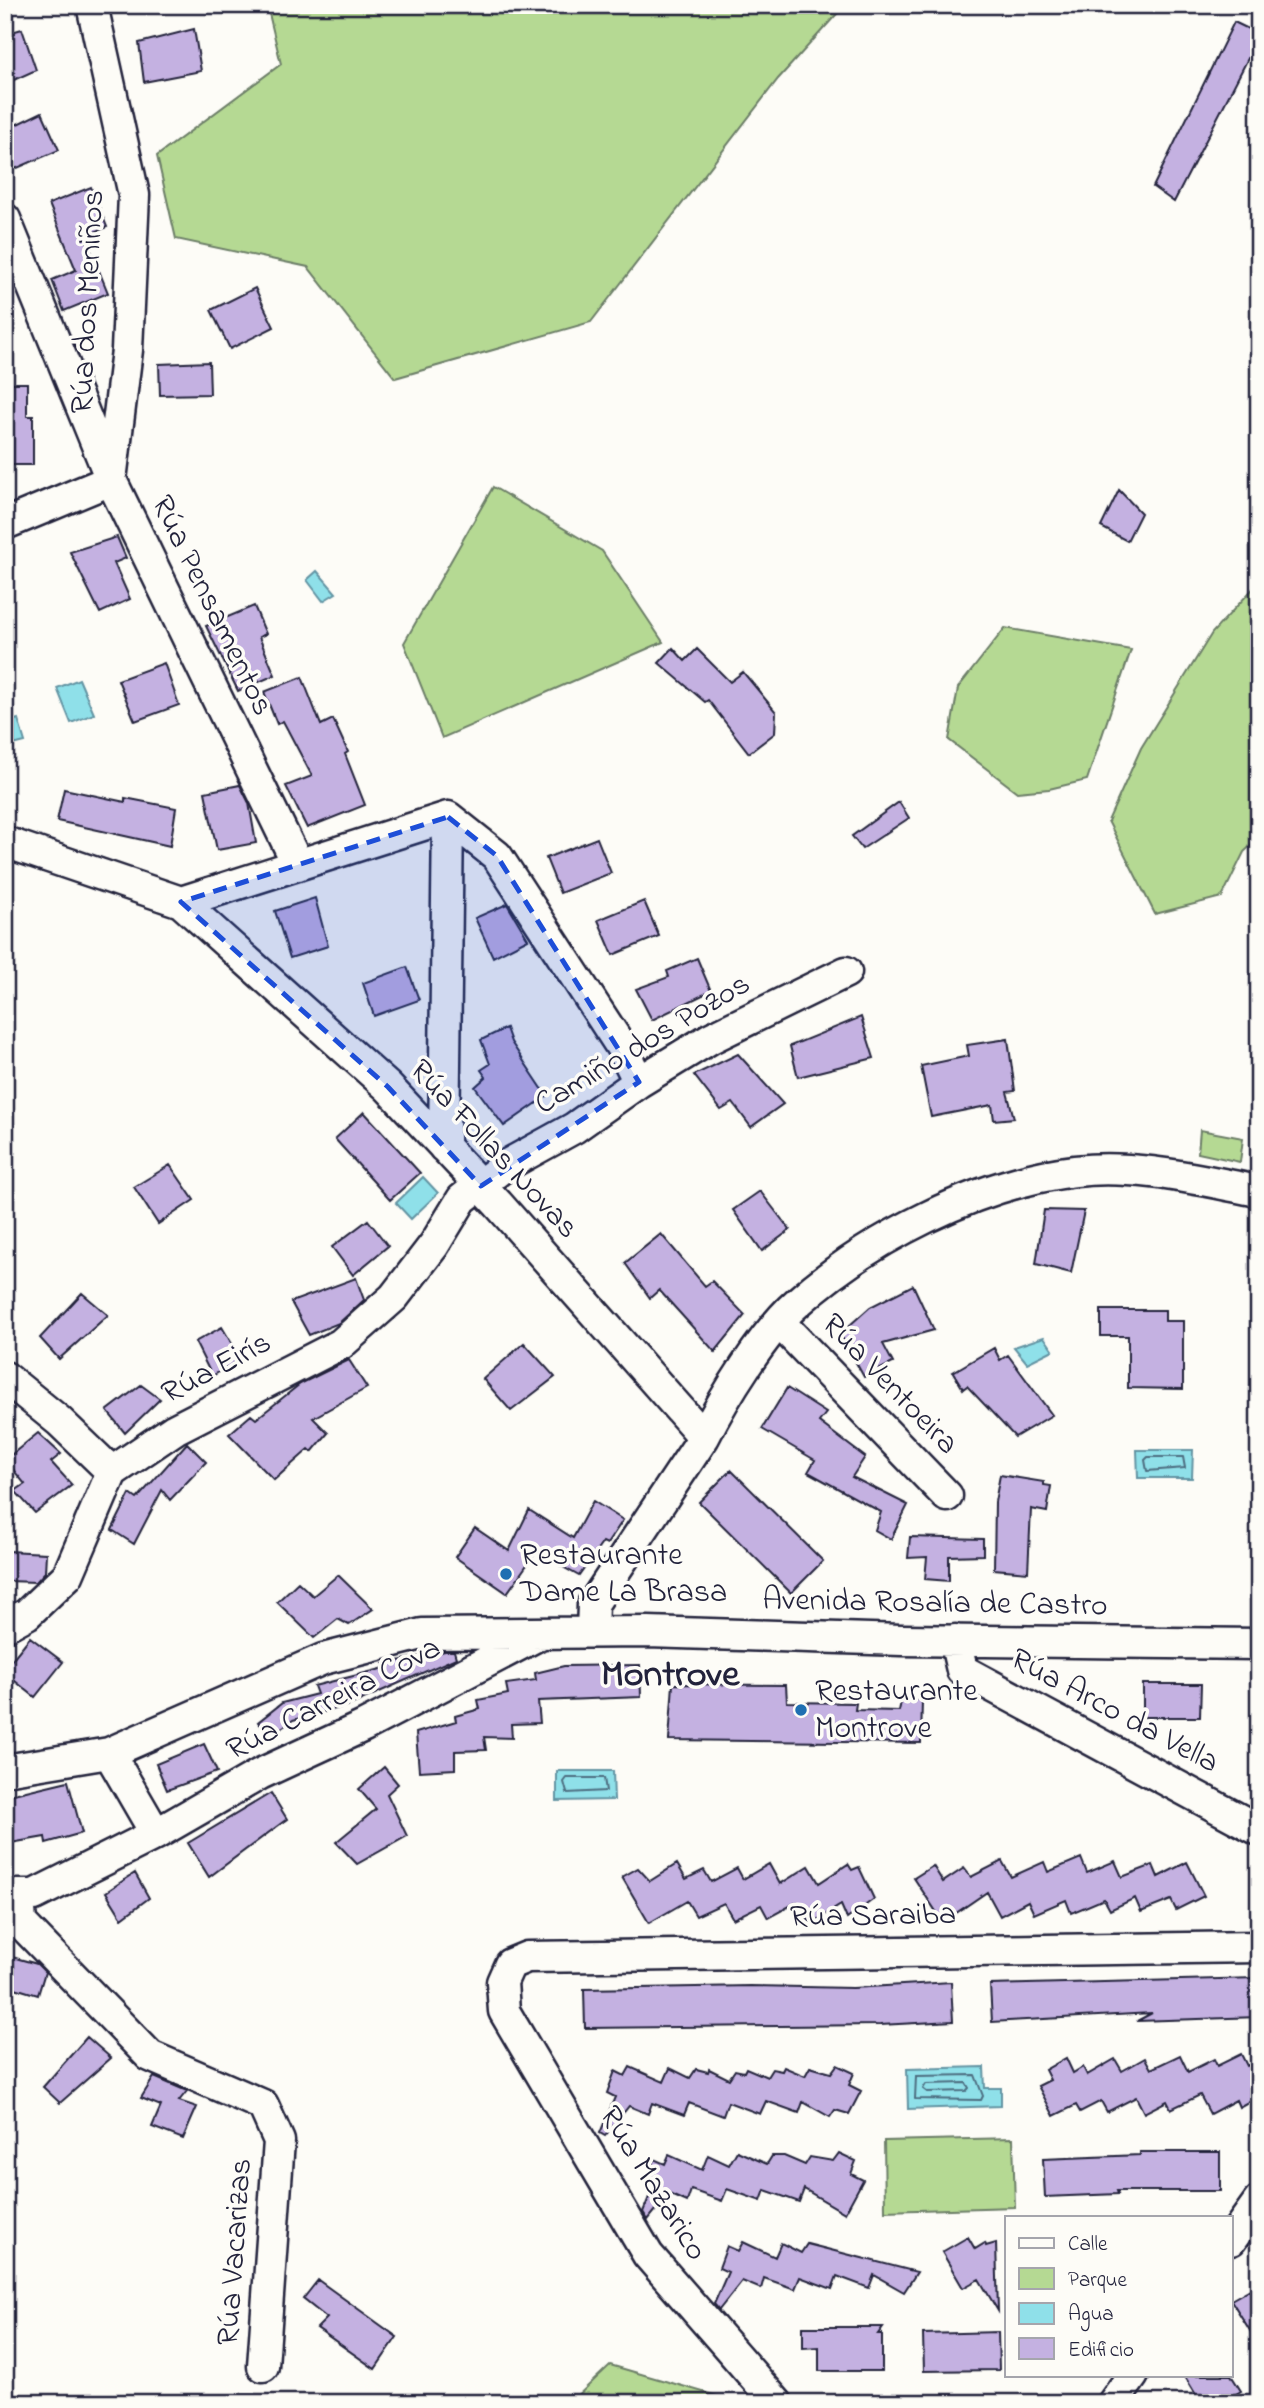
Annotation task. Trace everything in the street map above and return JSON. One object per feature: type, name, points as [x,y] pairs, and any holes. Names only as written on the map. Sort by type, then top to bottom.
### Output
[{"type":"street","name":"Rúa dos Meniños","points":[[92,5],[134,195],[127,350],[111,480]]},
{"type":"street","points":[[5,219],[111,480]]},
{"type":"street","name":"Rúa Pensamentos","points":[[5,524],[111,480],[298,865]]},
{"type":"street","points":[[181,902],[448,817]]},
{"type":"street","points":[[448,817],[497,856],[622,1048],[639,1082]]},
{"type":"street","points":[[444,1147],[448,817]]},
{"type":"street","name":"Rúa Follas Novas","points":[[5,842],[181,902],[388,1087],[481,1186],[704,1437]]},
{"type":"street","name":"Camiño dos Pozos","points":[[481,1186],[503,1167],[574,1128],[639,1082],[711,1038],[846,972]]},
{"type":"street","name":"Rúa Ventoeira","points":[[704,1437],[724,1398],[796,1303],[885,1237],[984,1192],[1075,1171],[1150,1171],[1259,1191]]},
{"type":"street","name":"Rúa Eirís","points":[[112,1472],[175,1429],[341,1344],[394,1297],[434,1245],[461,1199],[481,1186]]},
{"type":"street","name":"Rúa Ventoeira","points":[[780,1323],[947,1496]]},
{"type":"street","points":[[5,1377],[59,1421],[112,1472],[68,1575],[27,1614],[5,1626]]},
{"type":"street","points":[[592,1631],[593,1604],[704,1437]]},
{"type":"street","name":"Rúa Carreira Cova","points":[[12,1895],[34,1895],[156,1834],[260,1774],[364,1726],[546,1631]]},
{"type":"street","name":"Avenida Rosalía de Castro","points":[[5,1770],[110,1754],[323,1659],[422,1634],[592,1631],[1259,1644]]},
{"type":"street","name":"Rúa Arco da Vella","points":[[955,1640],[962,1670],[1259,1830]]},
{"type":"street","points":[[110,1754],[156,1834]]},
{"type":"street","name":"Rúa Vacarizas","points":[[12,1895],[21,1923],[150,2056],[263,2105],[279,2141],[263,2366]]},
{"type":"street","name":"Rúa Saraiba","points":[[502,1982],[510,1964],[527,1957],[1259,1947]]},
{"type":"street","name":"Rúa Mazarico","points":[[502,1982],[504,2011],[648,2255],[777,2403]]},
{"type":"street","points":[[1232,2239],[1259,2201]]},
{"type":"street","points":[[1113,2403],[1132,2376]]},
{"type":"highlighted area","points":[[448,817],[497,856],[639,1082],[481,1186],[388,1087],[181,902]]},
{"type":"green space","points":[[267,5],[845,5],[778,79],[591,322],[395,378],[308,267],[176,239],[157,156],[281,64]]},
{"type":"green space","points":[[493,487],[602,551],[663,642],[442,738],[404,643]]},
{"type":"green space","points":[[1259,582],[1259,838],[1244,852],[1222,897],[1155,914],[1108,821],[1141,748],[1212,633]]},
{"type":"green space","points":[[1005,628],[1131,650],[1087,780],[1049,789],[1017,792],[949,740],[958,688]]},
{"type":"green space","points":[[1200,1130],[1243,1138],[1240,1162],[1198,1153]]},
{"type":"green space","points":[[1013,2138],[1015,2207],[885,2211],[884,2141]]},
{"type":"green space","points":[[610,2365],[731,2400],[733,2403],[570,2403]]},
{"type":"water","points":[[317,571],[336,593],[323,601],[307,580]]},
{"type":"water","points":[[79,679],[94,714],[71,723],[57,688]]},
{"type":"water","points":[[18,719],[25,742],[5,747],[5,723]]},
{"type":"water","points":[[423,1177],[438,1193],[411,1219],[396,1203]]},
{"type":"water","points":[[1044,1337],[1053,1350],[1027,1363],[1014,1347]]},
{"type":"water","points":[[1137,1450],[1193,1450],[1192,1478],[1138,1478]]},
{"type":"water","points":[[557,1771],[613,1771],[614,1800],[557,1801]]},
{"type":"water","points":[[984,2067],[985,2088],[1001,2088],[1001,2106],[908,2109],[907,2069]]},
{"type":"building","points":[[1234,22],[1259,34],[1259,37],[1174,202],[1153,187]]},
{"type":"building","points":[[22,29],[36,70],[5,84],[5,34]]},
{"type":"building","points":[[194,29],[201,71],[144,82],[139,43]]},
{"type":"building","points":[[42,112],[59,150],[15,169],[5,148],[5,130]]},
{"type":"building","points":[[91,187],[107,227],[85,236],[108,293],[64,311],[52,280],[76,270],[49,204]]},
{"type":"building","points":[[255,288],[274,327],[230,349],[211,310]]},
{"type":"building","points":[[209,362],[210,394],[160,395],[159,364]]},
{"type":"building","points":[[8,383],[27,383],[27,416],[33,416],[33,465],[5,465]]},
{"type":"building","points":[[1119,490],[1141,513],[1127,541],[1101,527]]},
{"type":"building","points":[[117,537],[126,558],[114,563],[130,599],[100,613],[70,552]]},
{"type":"building","points":[[254,606],[266,634],[259,637],[275,675],[238,691],[206,626]]},
{"type":"building","points":[[673,648],[685,661],[697,649],[730,682],[743,672],[776,712],[775,733],[749,753],[708,700],[705,702],[659,663]]},
{"type":"building","points":[[164,663],[179,705],[135,721],[118,680]]},
{"type":"building","points":[[302,677],[321,725],[333,719],[348,752],[345,754],[365,805],[307,828],[286,786],[312,776],[283,721],[277,724],[264,692]]},
{"type":"building","points":[[240,785],[249,803],[256,843],[217,850],[205,792]]},
{"type":"building","points":[[64,789],[125,802],[125,798],[176,808],[170,846],[57,821]]},
{"type":"building","points":[[899,802],[909,818],[862,849],[852,836]]},
{"type":"building","points":[[597,838],[611,873],[560,893],[546,858]]},
{"type":"building","points":[[315,898],[328,946],[290,958],[275,911]]},
{"type":"building","points":[[644,901],[659,936],[613,955],[598,920]]},
{"type":"building","points":[[507,904],[528,939],[493,957],[475,918]]},
{"type":"building","points":[[697,958],[711,991],[652,1020],[636,989],[669,977],[667,971]]},
{"type":"building","points":[[407,967],[419,1000],[374,1016],[363,983]]},
{"type":"building","points":[[861,1017],[874,1058],[798,1077],[790,1046]]},
{"type":"building","points":[[506,1028],[511,1042],[547,1096],[504,1126],[475,1087],[486,1077],[481,1070],[490,1064],[481,1040]]},
{"type":"building","points":[[1008,1039],[1015,1091],[1007,1092],[1014,1118],[994,1120],[992,1105],[931,1117],[921,1066],[969,1056],[967,1045]]},
{"type":"building","points":[[738,1054],[783,1104],[751,1127],[733,1103],[721,1110],[694,1075]]},
{"type":"building","points":[[364,1112],[420,1173],[390,1200],[335,1139]]},
{"type":"building","points":[[170,1165],[194,1200],[158,1224],[134,1187]]},
{"type":"building","points":[[760,1191],[790,1230],[762,1251],[733,1210]]},
{"type":"building","points":[[1044,1210],[1084,1211],[1071,1273],[1036,1264]]},
{"type":"building","points":[[368,1220],[388,1246],[353,1275],[332,1247]]},
{"type":"building","points":[[661,1234],[705,1286],[712,1281],[745,1315],[715,1352],[659,1290],[650,1298],[625,1263]]},
{"type":"building","points":[[356,1278],[364,1300],[339,1323],[309,1335],[291,1302]]},
{"type":"building","points":[[913,1285],[934,1330],[883,1344],[893,1363],[864,1377],[840,1334],[870,1307]]},
{"type":"building","points":[[82,1293],[108,1315],[59,1359],[40,1338]]},
{"type":"building","points":[[1101,1310],[1165,1310],[1165,1321],[1183,1321],[1183,1389],[1128,1388],[1128,1336],[1101,1336]]},
{"type":"building","points":[[222,1327],[241,1359],[212,1376],[195,1342]]},
{"type":"building","points":[[524,1343],[555,1377],[511,1411],[483,1379]]},
{"type":"building","points":[[994,1348],[1000,1360],[1008,1355],[1052,1415],[1015,1437],[967,1386],[963,1389],[953,1372]]},
{"type":"building","points":[[349,1360],[367,1388],[313,1418],[328,1433],[312,1452],[309,1449],[274,1480],[229,1434],[251,1415],[256,1419],[300,1384]]},
{"type":"building","points":[[141,1385],[160,1399],[125,1433],[107,1411]]},
{"type":"building","points":[[787,1388],[826,1413],[819,1422],[865,1457],[852,1477],[908,1505],[891,1539],[875,1530],[881,1512],[808,1472],[815,1460],[762,1429]]},
{"type":"building","points":[[38,1433],[61,1454],[51,1462],[72,1485],[35,1513],[15,1491],[25,1484],[5,1460]]},
{"type":"building","points":[[187,1443],[206,1462],[170,1500],[162,1490],[134,1544],[112,1530],[130,1494],[137,1499]]},
{"type":"building","points":[[731,1470],[823,1561],[791,1593],[699,1502]]},
{"type":"building","points":[[1000,1475],[1044,1482],[1044,1485],[1051,1486],[1047,1512],[1031,1509],[1028,1572],[994,1569],[995,1502]]},
{"type":"building","points":[[593,1501],[623,1520],[607,1544],[603,1542],[579,1576],[536,1552],[507,1593],[455,1557],[475,1528],[509,1551],[529,1510],[573,1538]]},
{"type":"building","points":[[910,1537],[983,1539],[983,1555],[949,1556],[949,1581],[925,1579],[927,1557],[908,1558]]},
{"type":"building","points":[[8,1551],[46,1553],[45,1572],[36,1582],[8,1581]]},
{"type":"building","points":[[338,1575],[373,1609],[349,1625],[338,1619],[314,1638],[277,1602],[298,1582],[313,1596]]},
{"type":"building","points":[[30,1637],[63,1662],[35,1697],[5,1673],[5,1668]]},
{"type":"building","points":[[454,1651],[456,1658],[350,1705],[293,1720],[270,1736],[258,1722],[282,1703],[317,1694],[314,1686],[385,1668],[384,1664]]},
{"type":"building","points":[[640,1665],[641,1697],[538,1701],[540,1723],[511,1724],[512,1738],[484,1737],[486,1750],[455,1751],[455,1769],[419,1771],[416,1733],[456,1721],[455,1716],[480,1709],[478,1700],[508,1694],[506,1684],[536,1680],[535,1673],[564,1666]]},
{"type":"building","points":[[673,1684],[786,1685],[787,1702],[856,1703],[855,1710],[899,1711],[902,1697],[922,1700],[921,1743],[669,1740]]},
{"type":"building","points":[[1143,1684],[1201,1684],[1200,1717],[1143,1717]]},
{"type":"building","points":[[204,1744],[217,1772],[167,1790],[156,1764]]},
{"type":"building","points":[[384,1767],[398,1784],[387,1794],[407,1836],[357,1864],[336,1842],[376,1809],[359,1789]]},
{"type":"building","points":[[68,1781],[82,1833],[46,1843],[45,1837],[5,1844],[5,1796]]},
{"type":"building","points":[[271,1793],[287,1819],[209,1877],[188,1843]]},
{"type":"building","points":[[1081,1858],[1087,1873],[1115,1861],[1122,1877],[1153,1865],[1158,1877],[1187,1862],[1204,1896],[1176,1910],[1171,1900],[1141,1912],[1135,1898],[1110,1910],[1104,1899],[1071,1913],[1066,1900],[1034,1914],[1028,1901],[1000,1916],[987,1892],[943,1922],[914,1878],[933,1866],[943,1882],[964,1868],[971,1877],[1002,1861],[1011,1877],[1044,1862],[1048,1872]]},
{"type":"building","points":[[677,1864],[686,1879],[704,1870],[711,1882],[737,1868],[743,1879],[769,1864],[780,1884],[809,1866],[819,1883],[848,1864],[852,1870],[859,1867],[874,1899],[847,1919],[841,1905],[811,1924],[797,1902],[768,1918],[761,1905],[733,1919],[724,1903],[696,1916],[687,1901],[649,1923],[622,1877],[638,1868],[650,1881]]},
{"type":"building","points":[[135,1873],[149,1898],[122,1918],[106,1892]]},
{"type":"building","points":[[12,1957],[37,1964],[45,1972],[38,1995],[5,1985]]},
{"type":"building","points":[[1257,1978],[1259,2017],[1137,2021],[1152,2013],[992,2022],[990,1985]]},
{"type":"building","points":[[951,1982],[953,2021],[880,2025],[585,2028],[584,1989],[751,1986],[853,1988]]},
{"type":"building","points":[[87,2037],[111,2058],[60,2103],[43,2087]]},
{"type":"building","points":[[1241,2054],[1247,2066],[1259,2060],[1259,2096],[1239,2107],[1236,2100],[1210,2114],[1200,2095],[1171,2109],[1167,2101],[1144,2113],[1136,2097],[1107,2112],[1101,2101],[1080,2112],[1076,2105],[1054,2116],[1038,2086],[1050,2080],[1045,2070],[1066,2058],[1073,2073],[1083,2067],[1087,2075],[1115,2059],[1122,2071],[1145,2058],[1151,2069],[1180,2055],[1188,2072],[1214,2059],[1217,2066]]},
{"type":"building","points":[[837,2065],[854,2073],[849,2085],[861,2091],[849,2114],[835,2110],[830,2117],[803,2102],[799,2113],[766,2101],[760,2114],[728,2102],[723,2116],[689,2103],[684,2115],[652,2103],[648,2114],[629,2106],[605,2136],[600,2133],[615,2097],[607,2093],[615,2071],[625,2076],[630,2067],[664,2082],[670,2068],[690,2078],[696,2069],[708,2072],[709,2069],[729,2079],[735,2070],[744,2072],[746,2068],[767,2077],[772,2069],[782,2071],[784,2067],[805,2076],[810,2067],[831,2073]]},
{"type":"building","points":[[154,2077],[187,2091],[179,2101],[197,2107],[183,2139],[152,2127],[161,2106],[141,2098]]},
{"type":"building","points":[[737,2151],[767,2164],[772,2156],[784,2156],[805,2165],[810,2157],[833,2161],[839,2153],[856,2161],[851,2174],[863,2180],[845,2213],[804,2189],[799,2202],[765,2190],[761,2201],[727,2189],[722,2201],[691,2190],[687,2202],[669,2194],[648,2220],[643,2212],[654,2185],[646,2181],[654,2159],[665,2164],[669,2155],[702,2170],[708,2155],[729,2165]]},
{"type":"building","points":[[1140,2152],[1220,2152],[1220,2191],[1117,2191],[1118,2194],[1045,2197],[1043,2159],[1140,2155]]},
{"type":"building","points":[[968,2237],[975,2249],[985,2243],[986,2246],[996,2243],[998,2311],[979,2279],[963,2288],[942,2252]]},
{"type":"building","points":[[743,2242],[775,2257],[781,2243],[801,2253],[807,2244],[917,2272],[904,2292],[874,2275],[869,2288],[837,2276],[832,2289],[800,2277],[795,2289],[764,2278],[761,2289],[742,2281],[719,2310],[714,2304],[728,2272],[719,2268],[727,2246],[738,2251]]},
{"type":"building","points":[[318,2280],[397,2337],[375,2369],[317,2328],[327,2318],[303,2299]]},
{"type":"building","points":[[1259,2284],[1259,2345],[1232,2302]]},
{"type":"building","points":[[803,2327],[883,2327],[878,2334],[882,2334],[882,2371],[819,2371],[819,2347],[803,2348]]},
{"type":"building","points":[[998,2332],[999,2370],[924,2371],[923,2334]]},
{"type":"building","points":[[1185,2376],[1232,2376],[1241,2391],[1221,2403],[1201,2403]]},
{"type":"place","name":"Restaurante Dame La Brasa","points":[[506,1574]]},
{"type":"place","name":"Restaurante Montrove","points":[[801,1710]]},
{"type":"district","name":"Montrove","points":[[670,1676]]}]
